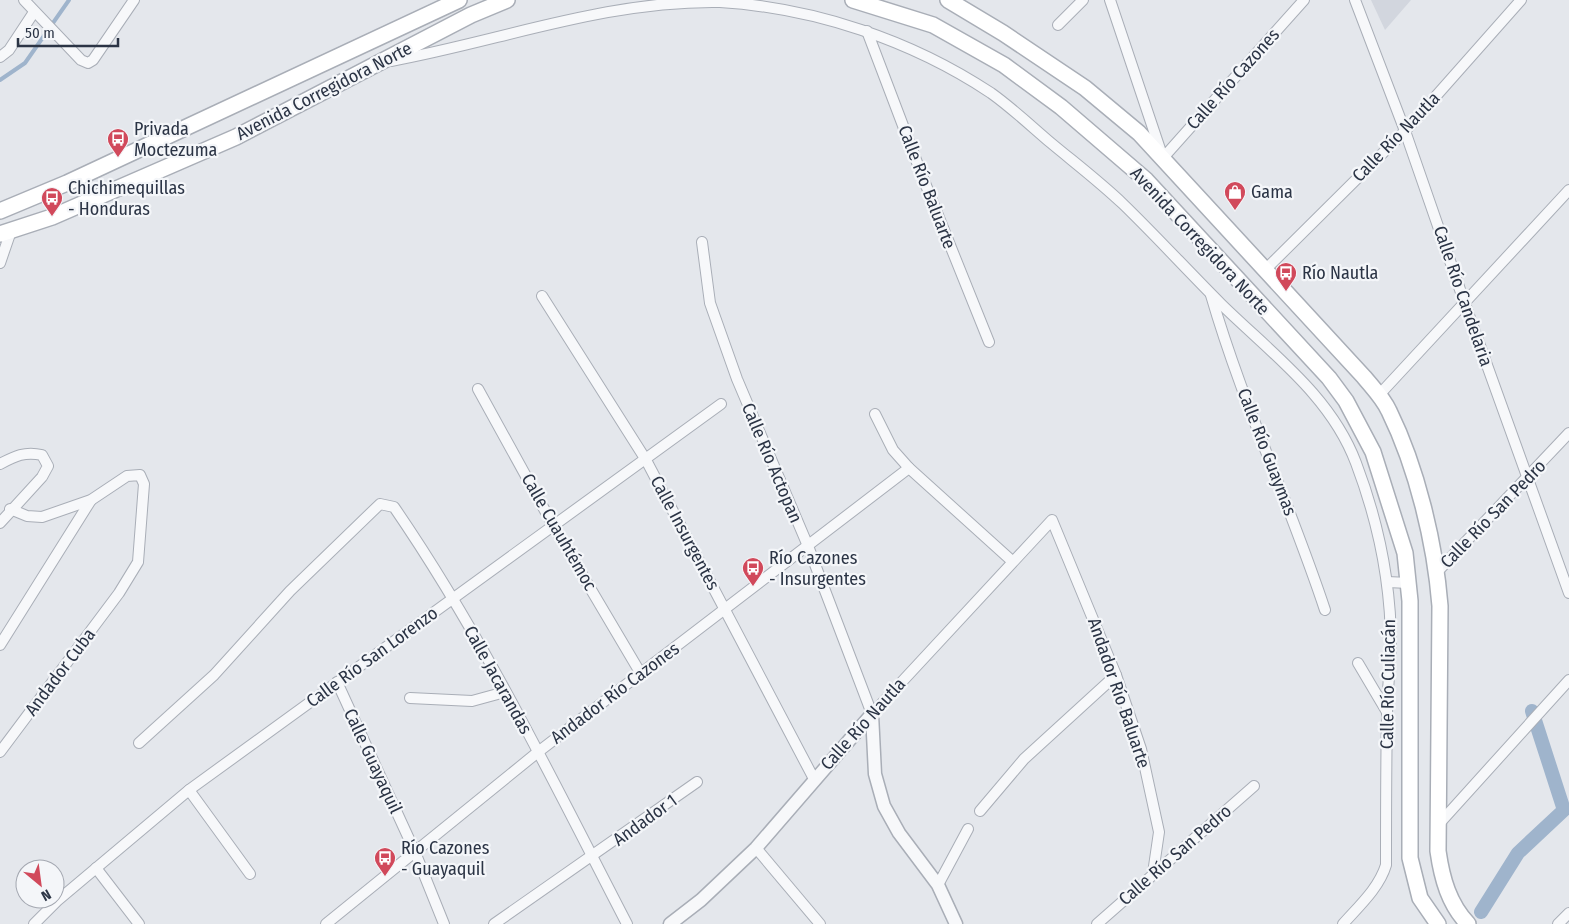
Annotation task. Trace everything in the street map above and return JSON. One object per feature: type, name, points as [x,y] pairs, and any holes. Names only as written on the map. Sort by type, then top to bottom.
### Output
[{"type":"main road","name":"Avenida Corregidora Norte","points":[[0,211],[82,176],[459,0]]},
{"type":"main road","name":"Avenida Corregidora Norte","points":[[4,240],[52,217],[236,137],[471,15],[507,0]]},
{"type":"main road","name":"Avenida Corregidora Norte","points":[[853,0],[933,25],[996,60],[1060,106],[1146,180],[1329,378],[1346,401],[1373,452],[1405,553],[1410,602],[1410,858],[1420,898],[1438,924]]},
{"type":"main road","name":"Avenida Corregidora Norte","points":[[948,0],[1003,33],[1085,88],[1139,133],[1379,395],[1389,410],[1415,483],[1437,572],[1440,606],[1438,825],[1441,875],[1456,911],[1468,924]]},
{"type":"main road","points":[[82,176],[92,200]]},
{"type":"street","points":[[24,0],[80,60],[88,63],[93,60],[134,0]]},
{"type":"street","points":[[1058,26],[1083,0]]},
{"type":"street","points":[[1110,0],[1163,158]]},
{"type":"street","name":"Calle Río Cazones","points":[[1163,158],[1304,0]]},
{"type":"street","name":"Calle Río Candelaria","points":[[1355,0],[1405,131],[1464,304],[1569,593]]},
{"type":"street","name":"Calle Río Nautla","points":[[1265,270],[1405,131],[1521,0]]},
{"type":"street","name":"Calle Río Culiacán","points":[[377,64],[448,50],[557,20],[646,4],[685,1],[756,5],[811,15],[868,31],[925,57],[995,97],[1118,199],[1211,294],[1310,388],[1346,437],[1376,521],[1387,582],[1391,645],[1387,712],[1386,865],[1383,874],[1368,897],[1343,924]]},
{"type":"street","points":[[0,57],[9,50],[36,14]]},
{"type":"street","name":"Calle Río Baluarte","points":[[868,31],[920,174],[989,342]]},
{"type":"street","points":[[1379,395],[1569,190]]},
{"type":"street","points":[[0,264],[4,240]]},
{"type":"street","name":"Calle Río Actopan","points":[[702,242],[710,303],[737,379],[808,546],[872,714],[875,774],[884,806],[898,833],[938,885],[956,924]]},
{"type":"street","name":"Calle Río Guaymas","points":[[1211,294],[1223,338],[1305,551],[1325,610]]},
{"type":"street","name":"Calle Insurgentes","points":[[542,296],[646,460],[814,778]]},
{"type":"street","name":"Calle Cuauhtémoc","points":[[478,389],[554,527],[641,674]]},
{"type":"street","name":"Calle Río San Lorenzo","points":[[34,924],[96,868],[189,790],[721,404]]},
{"type":"street","points":[[876,414],[893,450],[909,468],[1012,561]]},
{"type":"street","name":"Calle Río San Pedro","points":[[1437,572],[1569,433]]},
{"type":"street","points":[[0,464],[18,454],[32,452],[42,455],[48,466],[42,477],[10,509],[0,523]]},
{"type":"street","name":"Andador Río Cazones","points":[[326,924],[538,752],[909,468]]},
{"type":"street","name":"Andador Cuba","points":[[0,752],[119,593],[138,562],[144,484],[140,475],[127,476],[91,500]]},
{"type":"street","points":[[10,509],[27,516],[42,517],[91,500]]},
{"type":"street","points":[[0,645],[91,500]]},
{"type":"street","name":"Calle Jacarandas","points":[[139,743],[214,675],[290,591],[380,504],[394,507],[453,598],[538,752],[627,924]]},
{"type":"street","points":[[1376,521],[1391,506]]},
{"type":"street","name":"Calle Río Nautla","points":[[670,924],[701,900],[756,848],[814,778],[1012,561],[1052,520]]},
{"type":"street","name":"Andador Río Baluarte","points":[[1052,520],[1116,675],[1141,749],[1151,789],[1158,832],[1153,873]]},
{"type":"street","points":[[1387,582],[1409,583]]},
{"type":"street","points":[[1358,663],[1387,712]]},
{"type":"street","points":[[980,811],[1024,759],[1116,675]]},
{"type":"street","points":[[1438,825],[1569,680]]},
{"type":"street","name":"Calle Guayaquil","points":[[337,682],[415,852],[444,924]]},
{"type":"street","points":[[410,698],[472,701],[505,692]]},
{"type":"street","name":"Andador 1","points":[[494,924],[697,782]]},
{"type":"street","name":"Calle Río San Pedro","points":[[1097,924],[1254,786]]},
{"type":"street","points":[[189,790],[250,874]]},
{"type":"street","points":[[938,885],[968,829]]},
{"type":"street","points":[[756,848],[820,924]]},
{"type":"street","points":[[96,868],[139,924]]},
{"type":"street","points":[[1558,924],[1569,913]]},
{"type":"shaded area","points":[[1371,0],[1411,0],[1385,30]]},
{"type":"waterway","points":[[0,80],[25,63],[69,0]]},
{"type":"waterway","points":[[1481,912],[1518,853],[1564,810],[1532,711]]},
{"type":"place","name":"Privada Moctezuma","points":[[118,158]]},
{"type":"place","name":"Gama","points":[[1235,211]]},
{"type":"place","name":"Chichimequillas - Honduras","points":[[52,217]]},
{"type":"place","name":"Río Nautla","points":[[1286,292]]},
{"type":"place","name":"Río Cazones - Insurgentes","points":[[753,587]]},
{"type":"place","name":"Río Cazones - Guayaquil","points":[[385,877]]}]
